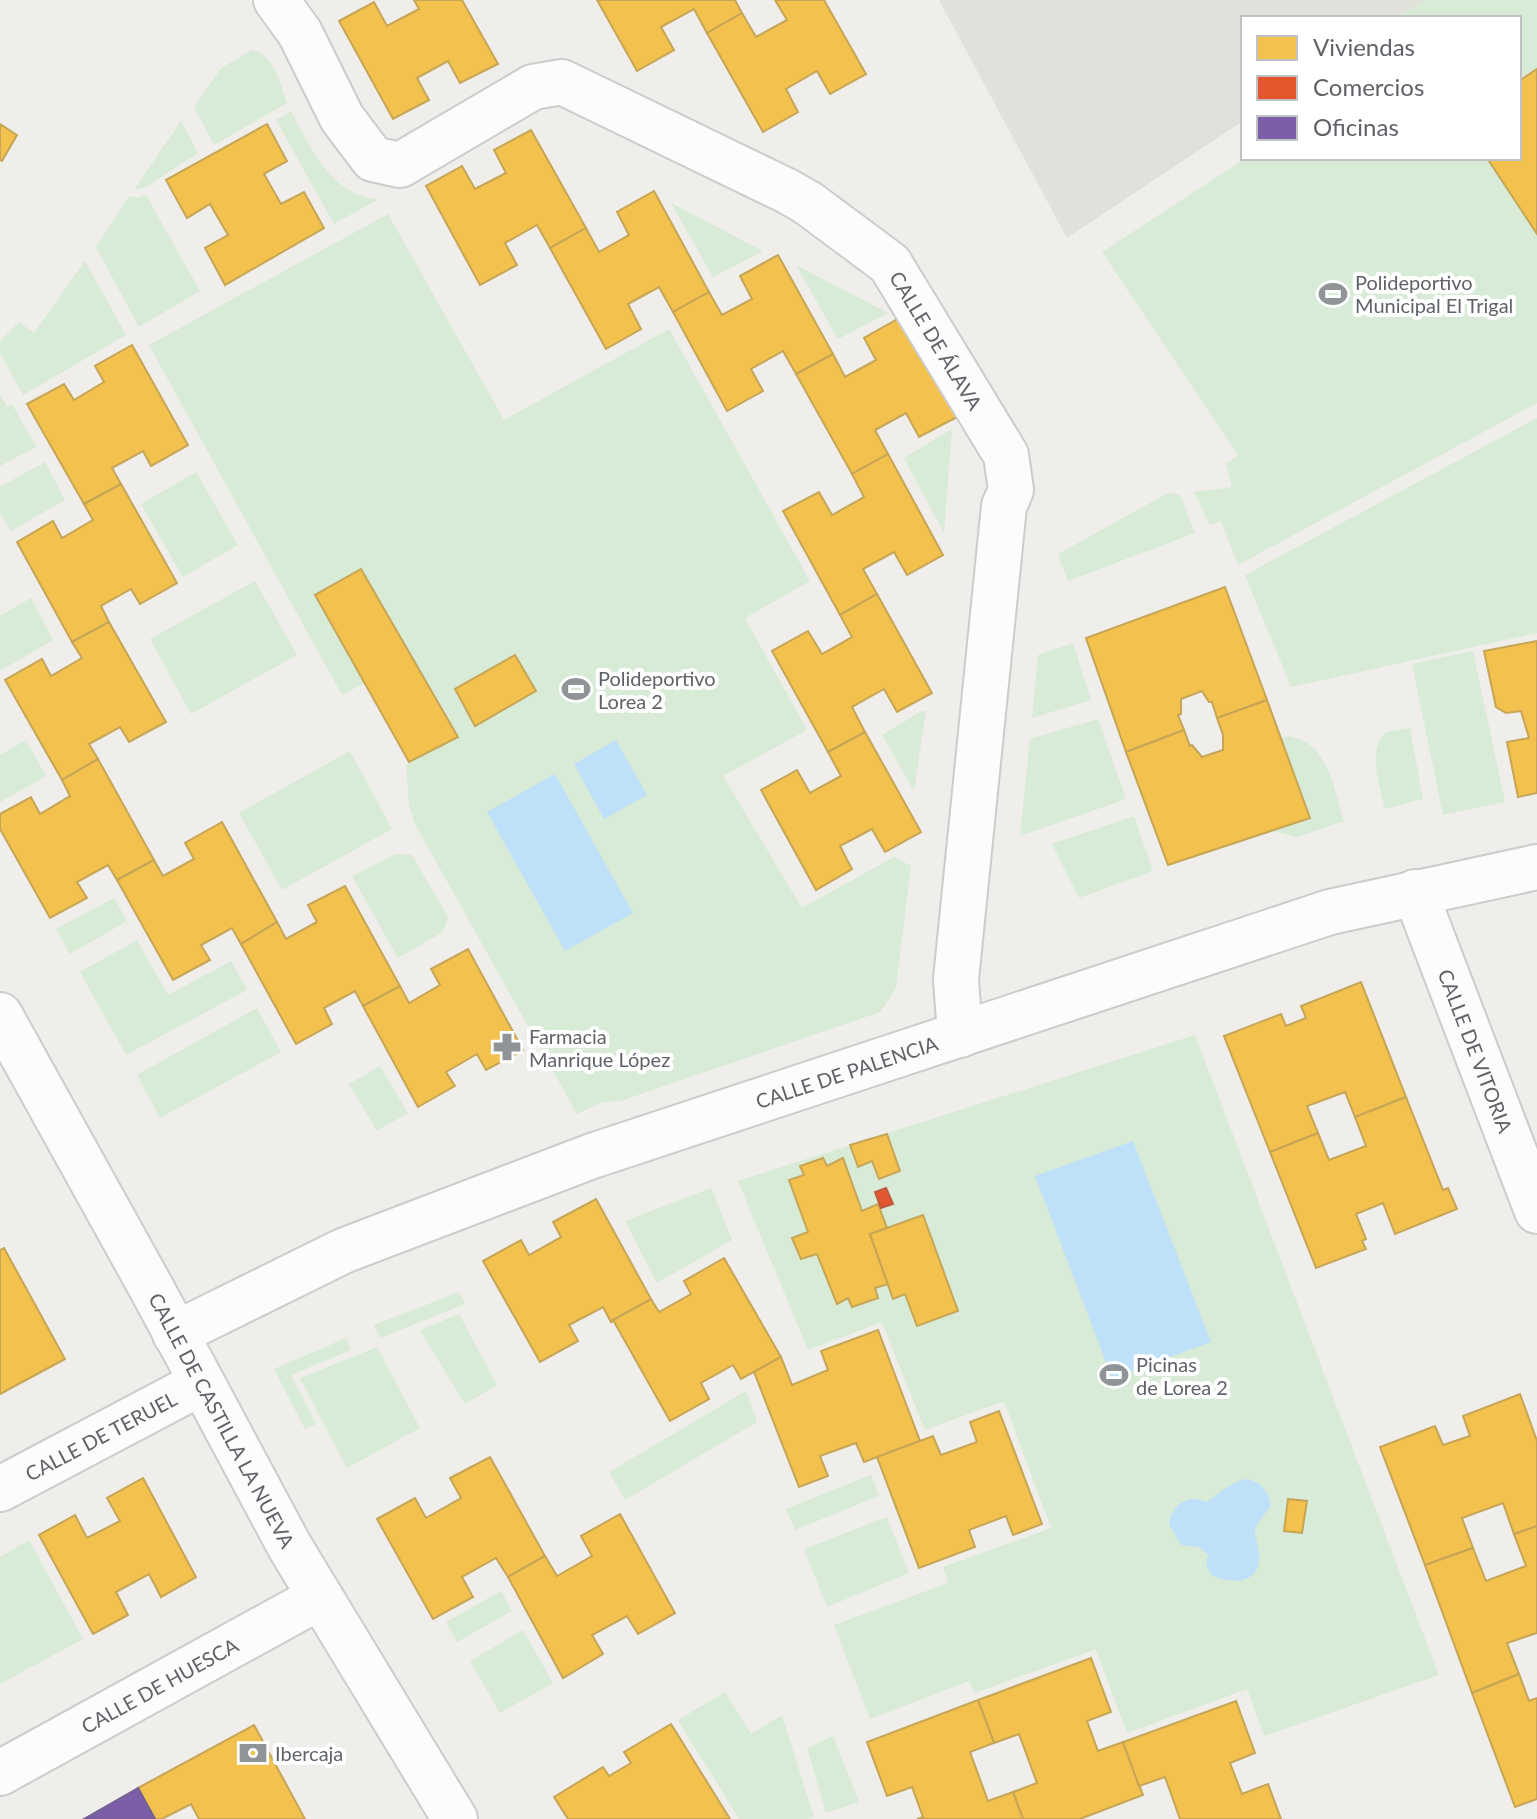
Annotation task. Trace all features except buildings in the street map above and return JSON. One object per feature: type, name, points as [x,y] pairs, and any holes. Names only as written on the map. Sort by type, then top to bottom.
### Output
[{"type":"street","name":"CALLE DE ÁLAVA","points":[[276,0],[300,33],[342,118],[373,159],[400,165],[533,87],[562,82],[798,197],[890,264],[1006,455],[1011,490],[1004,506],[956,979],[960,1035]]},
{"type":"street","name":"CALLE DE PALENCIA","points":[[175,1334],[343,1251],[607,1151],[1330,912],[1537,867]]},
{"type":"street","name":"CALLE DE VITORIA","points":[[1415,892],[1537,1211]]},
{"type":"street","name":"CALLE DE CASTILLA LA NUEVA","points":[[0,1015],[290,1547],[455,1819]]},
{"type":"street","name":"CALLE DE TERUEL","points":[[0,1489],[201,1383]]},
{"type":"street","name":"CALLE DE HUESCA","points":[[0,1773],[320,1597]]},
{"type":"shaded area","points":[[939,0],[1424,0],[1400,16],[1241,16],[1241,122],[1067,238]]},
{"type":"green space","name":"Polideportivo Municipal El Trigal","points":[[1424,0],[1537,0],[1537,403],[1238,565],[1221,521],[1210,525],[1194,492],[1232,487],[1226,464],[1238,455],[1102,252],[1243,160],[1521,160],[1521,16],[1400,16]]},
{"type":"green space","points":[[252,50],[266,57],[271,64],[287,103],[214,145],[194,107],[221,68]]},
{"type":"green space","points":[[291,111],[324,168],[336,180],[363,196],[379,199],[334,224],[276,120]]},
{"type":"green space","points":[[181,121],[198,153],[148,186],[134,190]]},
{"type":"green space","points":[[146,195],[200,291],[139,327],[96,247],[129,196],[138,198]]},
{"type":"green space","points":[[671,203],[763,251],[713,277]]},
{"type":"green space","name":"Polideportivo Lorea 2","points":[[388,214],[504,420],[669,329],[810,581],[745,618],[807,730],[723,776],[802,908],[894,857],[911,866],[896,988],[880,1012],[621,1101],[603,1102],[577,1114],[415,824],[409,805],[406,766],[409,762],[365,683],[342,695],[149,345]]},
{"type":"green space","points":[[85,261],[126,335],[23,395],[0,353],[0,341],[19,322],[34,333]]},
{"type":"green space","points":[[796,265],[888,313],[838,339]]},
{"type":"green space","points":[[0,395],[7,407],[12,404],[36,447],[0,466]]},
{"type":"green space","points":[[1537,418],[1537,633],[1291,687],[1245,575]]},
{"type":"green space","points":[[952,429],[944,533],[904,458]]},
{"type":"green space","points":[[45,462],[65,500],[11,531],[0,512],[0,487]]},
{"type":"green space","points":[[196,472],[238,545],[183,577],[141,504]]},
{"type":"green space","points":[[1168,493],[1180,495],[1195,533],[1068,581],[1058,554]]},
{"type":"green space","points":[[255,581],[297,655],[191,714],[150,639]]},
{"type":"green space","points":[[31,598],[53,640],[0,671],[0,616]]},
{"type":"green space","points":[[1073,643],[1091,700],[1032,718],[1038,655]]},
{"type":"green space","points":[[1473,651],[1505,802],[1443,815],[1412,664]]},
{"type":"green space","points":[[926,711],[914,791],[882,735]]},
{"type":"green space","points":[[1098,719],[1126,799],[1020,836],[1030,739]]},
{"type":"green space","points":[[1410,728],[1423,799],[1385,809],[1376,769],[1377,749],[1386,732]]},
{"type":"green space","points":[[1289,736],[1302,740],[1321,757],[1344,821],[1297,837],[1271,831],[1310,817],[1282,738]]},
{"type":"green space","points":[[26,740],[46,776],[0,802],[0,755]]},
{"type":"green space","points":[[350,751],[392,829],[282,890],[239,813]]},
{"type":"green space","points":[[1134,816],[1153,871],[1079,898],[1052,844]]},
{"type":"green space","points":[[396,854],[412,855],[448,917],[443,932],[398,958],[352,876]]},
{"type":"green space","points":[[114,898],[127,921],[70,954],[56,929]]},
{"type":"green space","points":[[137,940],[168,995],[231,961],[247,990],[126,1055],[80,972]]},
{"type":"green space","points":[[257,1008],[281,1052],[160,1118],[137,1075]]},
{"type":"green space","name":"Picinas de Lorea 2","points":[[1195,1035],[1439,1675],[1264,1736],[1247,1689],[1127,1733],[1096,1649],[975,1693],[969,1681],[870,1719],[834,1625],[948,1583],[943,1567],[1051,1528],[1004,1401],[925,1430],[882,1322],[808,1350],[738,1181]]},
{"type":"green space","points":[[380,1066],[408,1113],[377,1131],[349,1084]]},
{"type":"green space","points":[[711,1188],[732,1240],[657,1283],[625,1221]]},
{"type":"green space","points":[[459,1292],[465,1304],[380,1338],[374,1325]]},
{"type":"green space","points":[[459,1314],[497,1385],[465,1404],[420,1330]]},
{"type":"green space","points":[[346,1338],[351,1350],[291,1375],[316,1424],[305,1429],[274,1369]]},
{"type":"green space","points":[[377,1347],[420,1428],[347,1468],[300,1378]]},
{"type":"green space","points":[[746,1391],[757,1422],[625,1500],[609,1472]]},
{"type":"green space","points":[[871,1475],[879,1496],[795,1530],[786,1509]]},
{"type":"green space","points":[[887,1517],[909,1573],[827,1607],[804,1549]]},
{"type":"green space","points":[[29,1540],[83,1639],[0,1684],[0,1557]]},
{"type":"green space","points":[[501,1591],[512,1611],[457,1642],[446,1622]]},
{"type":"green space","points":[[523,1630],[553,1683],[500,1713],[470,1661]]},
{"type":"green space","points":[[725,1692],[751,1734],[782,1715],[814,1817],[739,1819],[678,1720]]},
{"type":"green space","points":[[833,1736],[859,1802],[826,1813],[807,1748]]},
{"type":"water","points":[[616,740],[647,795],[604,819],[574,764]]},
{"type":"water","points":[[555,774],[633,913],[565,951],[487,812]]},
{"type":"water","points":[[1133,1141],[1211,1342],[1112,1378],[1035,1176]]},
{"type":"water","points":[[1246,1479],[1263,1488],[1271,1505],[1255,1528],[1259,1564],[1256,1571],[1244,1580],[1219,1578],[1211,1575],[1206,1564],[1208,1555],[1199,1547],[1181,1545],[1169,1524],[1173,1512],[1187,1500],[1206,1502],[1229,1486]]},
{"type":"place","name":"Polideportivo Municipal El Trigal","points":[[1333,294]]},
{"type":"place","name":"Polideportivo Lorea 2","points":[[576,689]]},
{"type":"place","name":"Farmacia Manrique López","points":[[507,1047]]},
{"type":"place","name":"Picinas de Lorea 2","points":[[1114,1375]]},
{"type":"place","name":"Ibercaja","points":[[253,1753]]}]
